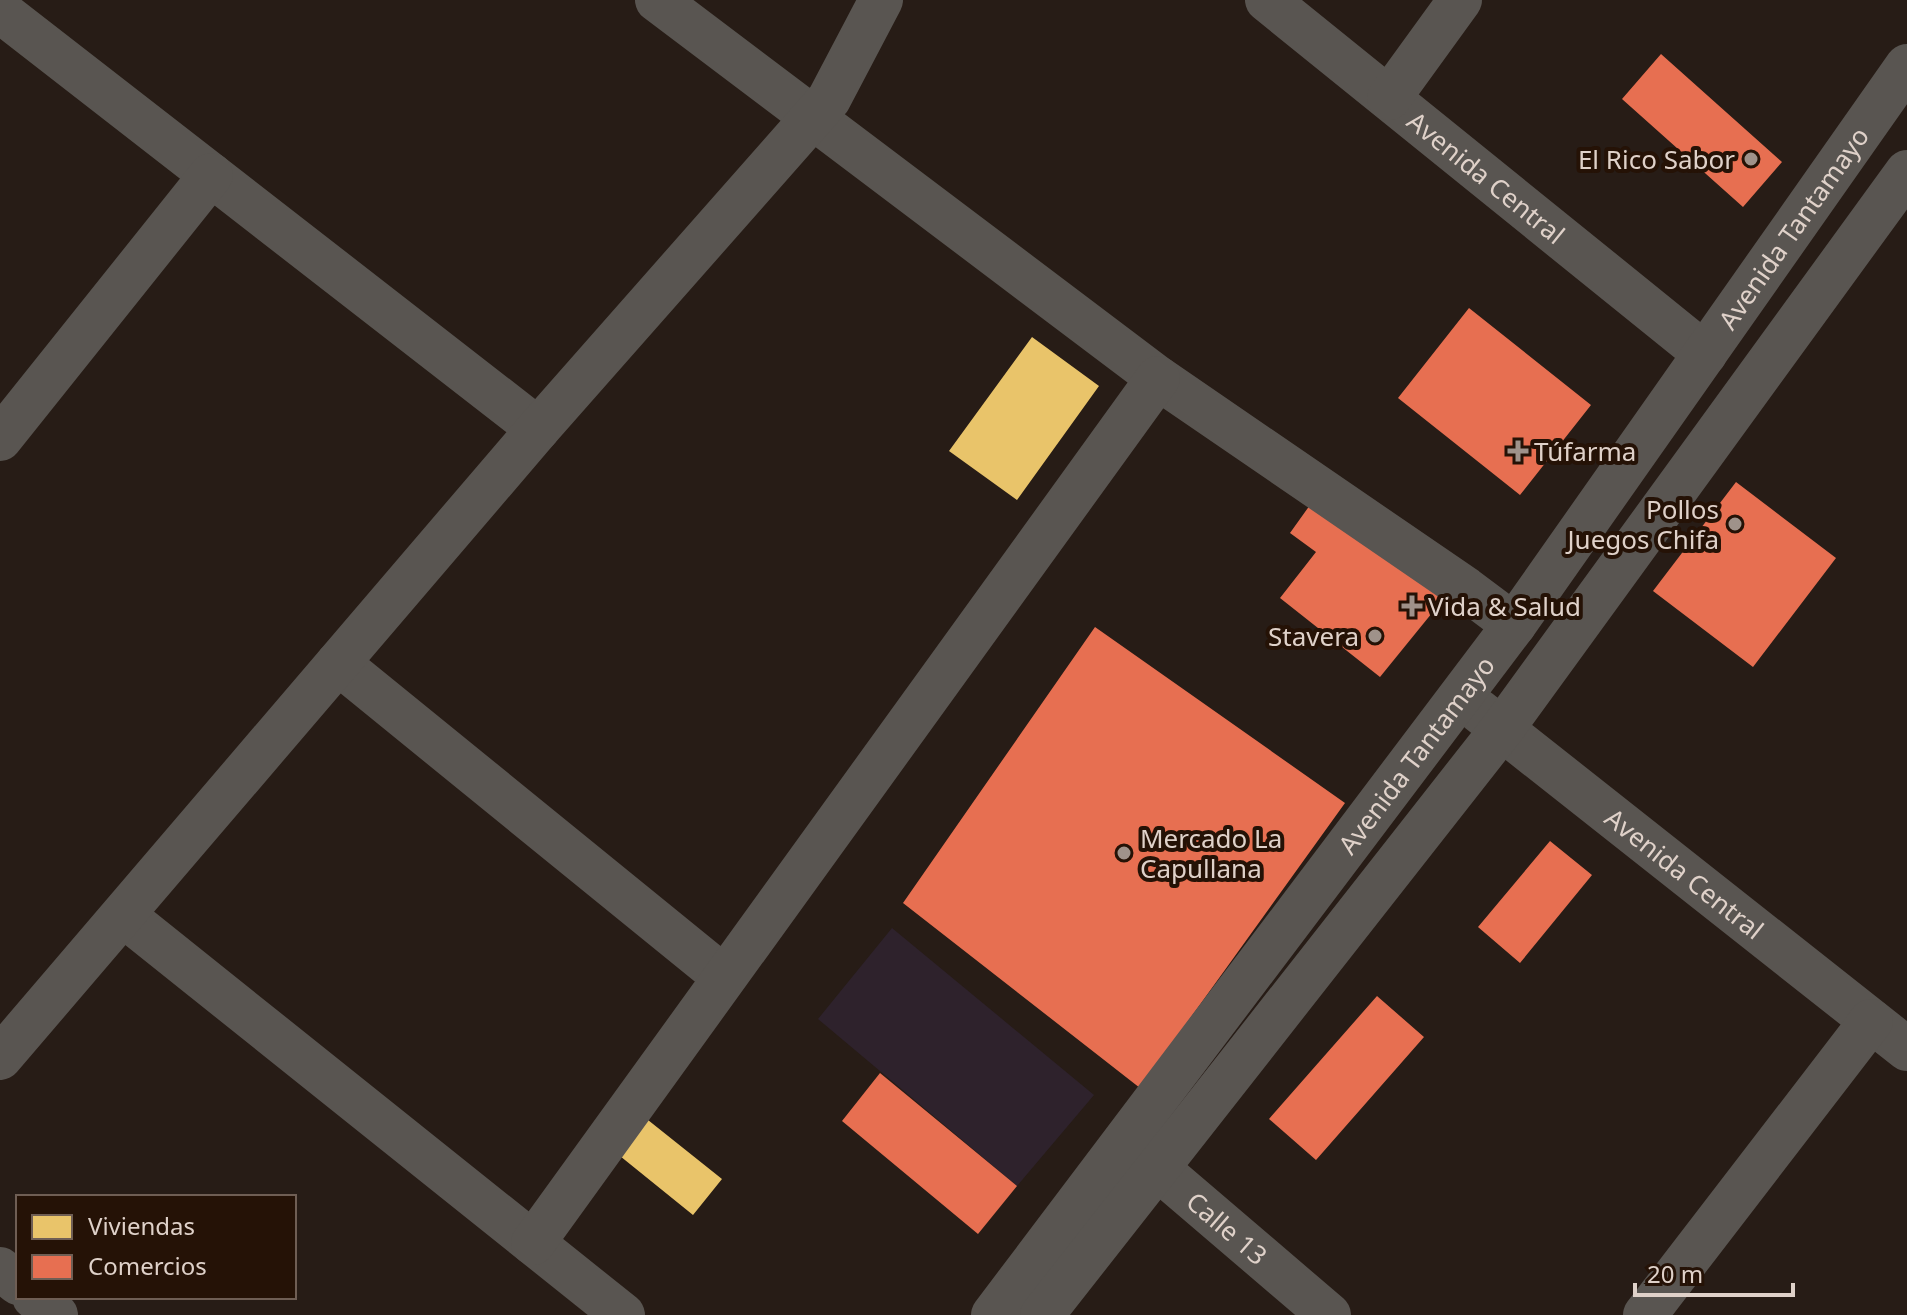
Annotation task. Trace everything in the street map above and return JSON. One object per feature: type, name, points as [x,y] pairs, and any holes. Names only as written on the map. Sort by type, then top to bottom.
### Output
[{"type":"street","points":[[657,0],[1158,378],[1514,625]]},
{"type":"street","points":[[0,1058],[538,429],[829,99],[881,0]]},
{"type":"street","name":"Avenida Central","points":[[1267,0],[1705,354]]},
{"type":"street","points":[[1389,98],[1460,0]]},
{"type":"street","points":[[0,11],[538,429]]},
{"type":"street","name":"Avenida Tantamayo","points":[[1042,1315],[1141,1154],[1907,66]]},
{"type":"street","name":"Avenida Tantamayo","points":[[993,1315],[1141,1154],[1502,729],[1907,172]]},
{"type":"street","points":[[0,439],[211,175]]},
{"type":"street","points":[[533,1243],[1158,378]]},
{"type":"street","points":[[338,663],[724,977]]},
{"type":"street","name":"Avenida Central","points":[[1460,697],[1907,1049]]},
{"type":"street","points":[[123,915],[623,1315]]},
{"type":"street","points":[[1645,1315],[1871,1021]]},
{"type":"street","name":"Calle 13","points":[[1141,1154],[1329,1315]]},
{"type":"street","points":[[0,1269],[16,1281]]},
{"type":"street","points":[[36,1299],[56,1315]]},
{"type":"shaded area","points":[[892,928],[1094,1095],[1017,1186],[818,1019]]},
{"type":"building: Viviendas","points":[[1032,337],[1099,386],[1017,500],[949,451]]},
{"type":"building: Viviendas","points":[[648,1120],[722,1179],[693,1215],[620,1156]]},
{"type":"building: Comercios","points":[[1661,54],[1782,162],[1743,207],[1622,99]]},
{"type":"building: Comercios","points":[[1469,308],[1591,405],[1520,495],[1398,398]]},
{"type":"building: Comercios","points":[[1736,482],[1836,558],[1753,667],[1653,591]]},
{"type":"building: Comercios","points":[[1315,498],[1445,597],[1380,677],[1280,598],[1316,552],[1290,533]]},
{"type":"building: Comercios","name":"Mercado La Capullana","points":[[1095,627],[1345,803],[1140,1088],[903,903]]},
{"type":"building: Comercios","points":[[1550,841],[1592,875],[1520,963],[1478,927]]},
{"type":"building: Comercios","points":[[1377,996],[1424,1037],[1316,1160],[1269,1119]]},
{"type":"building: Comercios","points":[[880,1073],[1017,1186],[978,1234],[842,1121]]},
{"type":"place","name":"El Rico Sabor","points":[[1751,159]]},
{"type":"place","name":"Túfarma","points":[[1518,451]]},
{"type":"place","name":"Pollos Juegos Chifa","points":[[1735,524]]},
{"type":"place","name":"Vida & Salud","points":[[1412,606]]},
{"type":"place","name":"Stavera","points":[[1375,636]]},
{"type":"place","name":"Mercado La Capullana","points":[[1124,853]]}]
